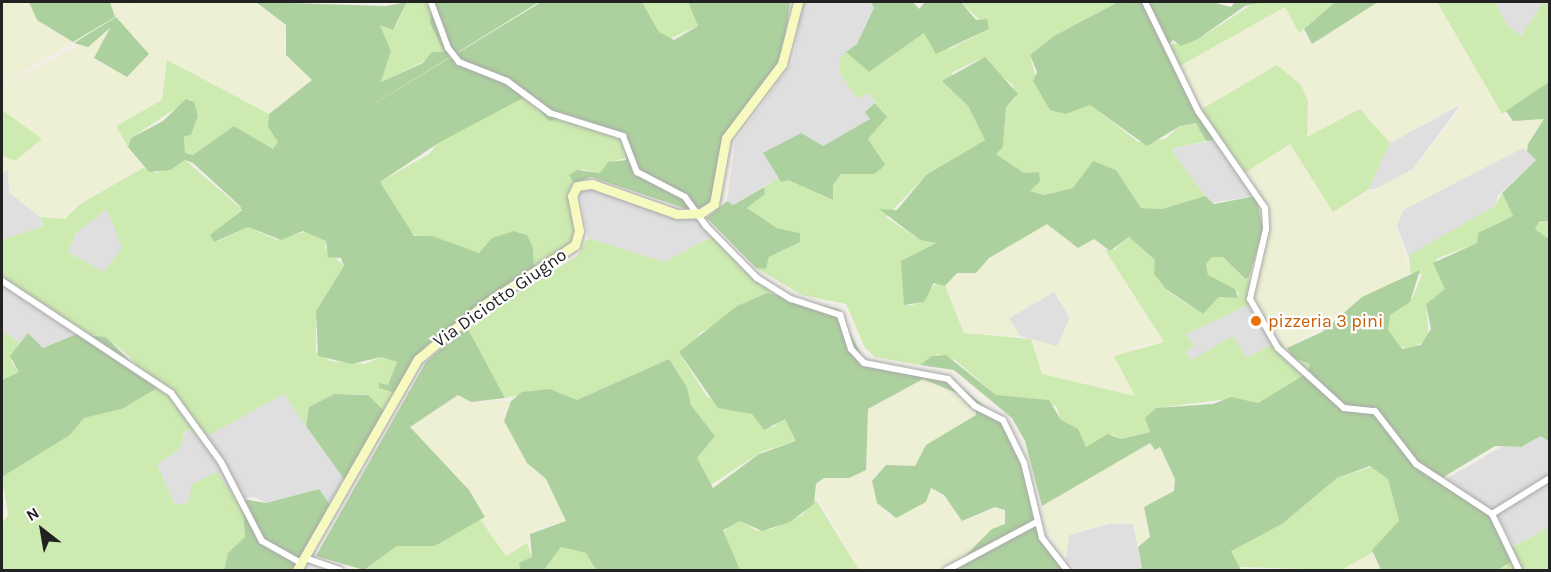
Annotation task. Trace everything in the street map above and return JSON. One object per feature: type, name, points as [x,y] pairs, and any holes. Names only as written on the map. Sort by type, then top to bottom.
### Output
[{"type":"main road","points":[[701,213],[717,199],[731,129],[782,64],[798,2]]},
{"type":"main road","name":"Via Diciotto Giugno","points":[[301,564],[418,358],[482,306],[575,245],[579,231],[572,196],[577,186],[592,184],[677,214],[701,213]]},
{"type":"street","points":[[431,2],[448,48],[459,62],[507,81],[550,113],[623,136],[637,172],[685,197],[701,213],[706,226],[757,278],[791,299],[840,315],[851,349],[864,363],[948,379],[975,406],[1003,420],[1022,454],[1037,522],[1047,548],[1067,570]]},
{"type":"street","points":[[1145,2],[1192,101],[1265,208],[1266,229],[1250,298],[1278,348],[1344,408],[1375,411],[1416,464],[1492,514],[1519,570]]},
{"type":"street","points":[[2,281],[171,393],[220,462],[262,541],[301,564],[340,570]]},
{"type":"street","points":[[1492,514],[1550,478]]},
{"type":"street","points":[[947,570],[1037,522]]},
{"type":"shaded area","points":[[802,2],[871,2],[875,8],[857,44],[839,59],[840,72],[857,99],[868,93],[875,103],[866,112],[870,119],[823,146],[763,153],[778,178],[732,205],[727,201],[735,142],[793,61]]},
{"type":"shaded area","points":[[1495,2],[1543,2],[1521,36],[1508,26]]},
{"type":"shaded area","points":[[1460,105],[1413,169],[1385,187],[1368,190],[1390,143]]},
{"type":"shaded area","points":[[1214,140],[1256,196],[1210,203],[1171,149]]},
{"type":"shaded area","points":[[1523,147],[1536,160],[1498,195],[1495,206],[1409,258],[1397,226],[1403,210]]},
{"type":"shaded area","points":[[8,168],[9,192],[37,211],[43,226],[2,240],[2,174]]},
{"type":"shaded area","points":[[590,188],[699,220],[712,237],[664,262],[588,238],[580,191]]},
{"type":"shaded area","points":[[107,208],[123,248],[104,272],[68,252],[77,232]]},
{"type":"shaded area","points":[[2,282],[77,334],[43,348],[28,333],[21,343],[2,331]]},
{"type":"shaded area","points":[[1054,292],[1070,318],[1057,347],[1020,336],[1009,318]]},
{"type":"shaded area","points":[[1255,302],[1279,340],[1247,358],[1192,360],[1186,352],[1194,346],[1186,334]]},
{"type":"shaded area","points":[[284,394],[346,482],[332,508],[318,489],[266,503],[255,497],[175,505],[157,464],[179,450],[186,428],[202,439]]},
{"type":"shaded area","points":[[1541,436],[1549,442],[1549,527],[1514,546],[1496,514],[1446,479],[1501,447],[1521,447]]},
{"type":"shaded area","points":[[1109,524],[1133,524],[1142,569],[1077,570],[1066,559],[1069,535]]},
{"type":"green space","points":[[2,2],[29,2],[37,20],[73,42],[2,85]]},
{"type":"green space","points":[[29,2],[110,2],[115,17],[73,42],[37,20]]},
{"type":"green space","points":[[110,2],[140,2],[115,17]]},
{"type":"green space","points":[[142,2],[256,2],[286,26],[284,50],[312,80],[269,114],[167,60],[162,100],[116,126],[143,168],[80,203],[65,219],[40,217],[9,192],[8,169],[2,174],[2,156],[15,161],[42,139],[2,110],[2,86],[110,28],[97,61],[127,77],[149,54],[116,17]]},
{"type":"green space","points":[[256,2],[386,6],[407,2],[393,30],[380,25],[391,51],[381,82],[423,63],[432,52],[444,52],[430,23],[432,2],[539,2],[346,121],[541,2],[642,2],[659,32],[674,40],[698,26],[688,2],[790,2],[783,57],[742,111],[709,206],[687,209],[591,177],[574,183],[569,175],[577,170],[600,173],[608,162],[626,160],[630,144],[625,136],[565,117],[549,121],[527,96],[440,142],[380,182],[414,236],[432,236],[479,253],[492,238],[514,231],[527,235],[533,248],[534,267],[426,346],[396,393],[379,388],[379,383],[388,385],[397,362],[381,357],[352,364],[318,356],[316,311],[344,266],[341,258],[328,257],[326,241],[303,231],[281,240],[248,227],[214,242],[210,235],[242,210],[240,206],[193,163],[185,160],[170,170],[149,172],[128,147],[131,138],[163,121],[186,99],[194,102],[198,116],[191,135],[184,136],[185,153],[193,155],[234,126],[273,149],[278,142],[268,127],[269,114],[312,80],[286,55],[286,25]]},
{"type":"green space","points":[[407,2],[432,2],[432,27],[444,52],[381,82],[391,51],[380,25],[396,26]]},
{"type":"green space","points":[[642,2],[688,2],[698,26],[669,39],[659,32]]},
{"type":"green space","points":[[871,2],[913,2],[919,9],[925,2],[961,2],[976,20],[987,19],[989,29],[936,54],[924,33],[869,72],[846,52],[857,44],[874,8]]},
{"type":"green space","points":[[961,2],[1118,2],[1054,36],[1030,55],[1039,91],[1090,105],[1138,142],[1165,139],[1180,126],[1196,123],[1206,141],[1171,149],[1205,196],[1162,209],[1141,208],[1116,170],[1098,164],[1073,188],[1044,195],[1029,191],[1039,172],[1024,173],[996,154],[1003,147],[1006,107],[1016,98],[1013,85],[980,59],[953,72],[947,86],[968,106],[985,140],[926,175],[886,217],[920,240],[936,243],[901,261],[908,306],[920,303],[937,282],[945,286],[964,333],[1031,339],[1042,374],[1135,396],[1114,356],[1164,342],[1105,250],[1114,250],[1129,237],[1155,260],[1157,278],[1170,293],[1203,314],[1219,297],[1237,298],[1239,293],[1208,275],[1206,264],[1211,257],[1223,257],[1244,279],[1249,277],[1255,302],[1186,334],[1194,346],[1186,352],[1192,360],[1233,336],[1247,358],[1279,340],[1292,357],[1311,364],[1307,373],[1258,403],[1248,405],[1236,398],[1156,408],[1147,423],[1150,432],[1121,439],[1112,434],[1086,447],[1061,420],[1056,406],[996,395],[955,360],[937,354],[920,365],[875,357],[865,348],[846,304],[802,295],[756,268],[766,269],[769,257],[800,242],[800,233],[777,228],[747,208],[765,194],[764,187],[778,178],[788,180],[832,200],[833,185],[841,174],[882,168],[883,160],[868,139],[887,117],[868,93],[857,99],[840,73],[839,59],[846,52],[869,72],[924,33],[950,49],[989,29]]},
{"type":"green space","points":[[1118,2],[1212,2],[1231,7],[1235,2],[1264,2],[1245,6],[1198,39],[1181,46],[1173,40],[1167,46],[1181,85],[1217,140],[1206,141],[1196,123],[1180,126],[1147,146],[1090,105],[1066,114],[1050,110],[1033,81],[1037,72],[1030,55],[1054,36]]},
{"type":"green space","points":[[1335,2],[1299,33],[1285,7],[1178,67],[1167,46],[1205,35],[1254,3]]},
{"type":"green space","points":[[1335,2],[1378,2],[1312,44],[1304,29]]},
{"type":"green space","points":[[1378,2],[1437,2],[1502,114],[1517,121],[1544,118],[1543,123],[1533,131],[1527,151],[1523,148],[1403,210],[1397,226],[1410,273],[1287,348],[1250,296],[1249,277],[1263,214],[1256,196],[1262,194],[1245,173],[1290,144],[1334,211],[1413,169],[1462,108],[1459,105],[1390,143],[1360,109],[1307,137],[1308,101],[1301,85],[1200,110],[1181,85],[1178,67],[1285,7],[1312,44]]},
{"type":"green space","points":[[1437,2],[1495,2],[1508,26],[1521,36],[1543,2],[1549,2],[1549,82],[1502,114]]},
{"type":"green space","points":[[116,17],[149,54],[127,77],[94,58],[110,28],[88,47],[74,43]]},
{"type":"green space","points":[[985,57],[1018,94],[1006,107],[1003,147],[996,154],[1024,173],[1039,172],[1040,181],[1030,191],[1044,195],[1073,188],[1093,161],[1116,170],[1141,208],[1162,209],[1205,196],[1214,204],[1256,196],[1263,229],[1249,277],[1245,279],[1223,257],[1212,257],[1206,264],[1208,275],[1235,289],[1238,298],[1219,297],[1203,314],[1166,289],[1154,274],[1155,260],[1129,237],[1110,251],[1094,239],[1078,248],[1047,224],[989,258],[976,273],[957,273],[945,286],[934,283],[924,302],[904,305],[901,261],[936,243],[920,240],[879,209],[897,210],[926,175],[985,140],[968,106],[942,81]]},
{"type":"green space","points":[[167,60],[269,114],[278,142],[273,150],[234,126],[193,155],[185,153],[184,135],[191,135],[198,116],[190,99],[131,138],[128,147],[116,126],[162,100]]},
{"type":"green space","points":[[1277,65],[1301,85],[1308,101],[1307,137],[1360,109],[1390,143],[1368,190],[1333,212],[1290,144],[1245,173],[1200,110]]},
{"type":"green space","points":[[1549,82],[1549,221],[1539,222],[1535,229],[1549,239],[1549,442],[1541,436],[1521,447],[1495,446],[1437,481],[1492,517],[1514,560],[1498,570],[1381,570],[1372,550],[1399,521],[1388,479],[1370,466],[1337,478],[1282,524],[1231,551],[1241,570],[1136,570],[1142,568],[1138,547],[1150,537],[1144,507],[1174,491],[1175,479],[1160,447],[1155,450],[1150,443],[1042,506],[1025,441],[1012,418],[954,370],[920,365],[932,356],[946,355],[996,395],[1049,400],[1061,420],[1078,429],[1086,447],[1108,434],[1121,439],[1150,432],[1145,418],[1156,408],[1213,404],[1231,397],[1258,403],[1307,373],[1310,364],[1292,357],[1287,348],[1322,332],[1362,297],[1420,270],[1410,302],[1390,315],[1388,330],[1402,349],[1421,345],[1431,329],[1426,304],[1445,289],[1433,263],[1477,243],[1478,233],[1513,216],[1502,193],[1536,160],[1527,151],[1528,144],[1544,119],[1513,121],[1506,111]]},
{"type":"green space","points":[[527,96],[565,117],[625,136],[630,144],[630,157],[613,161],[600,173],[582,169],[570,188],[576,242],[534,267],[533,248],[523,233],[514,231],[479,253],[411,234],[380,182],[429,154],[439,142]]},
{"type":"green space","points":[[875,103],[887,117],[868,139],[885,164],[882,168],[874,174],[841,174],[833,185],[833,200],[788,180],[781,182],[763,153],[801,133],[823,146],[870,119],[865,112]]},
{"type":"green space","points":[[2,110],[42,139],[15,161],[2,156]]},
{"type":"green space","points":[[185,160],[242,209],[211,235],[218,241],[248,227],[277,240],[307,231],[326,241],[325,248],[344,266],[316,311],[316,351],[330,361],[365,364],[381,357],[397,362],[388,385],[379,384],[396,393],[385,412],[364,394],[334,394],[309,407],[306,426],[284,394],[202,439],[186,428],[179,450],[157,464],[175,505],[188,503],[192,484],[217,472],[236,500],[242,499],[245,538],[228,553],[224,570],[2,570],[2,523],[8,515],[2,477],[70,435],[84,418],[122,409],[153,390],[129,356],[106,337],[86,334],[2,282],[2,240],[43,226],[40,217],[65,219],[80,204],[143,168],[156,173]],"holes":[[[107,209],[122,248],[104,272],[68,252],[77,232]]]},
{"type":"green space","points":[[764,187],[765,194],[747,208],[777,228],[800,233],[800,242],[769,257],[766,269],[756,268],[707,218],[727,201],[733,205]]},
{"type":"green space","points":[[1502,193],[1513,216],[1487,229],[1477,243],[1436,259],[1445,289],[1426,304],[1429,339],[1412,348],[1398,347],[1387,330],[1390,315],[1413,297],[1422,274],[1410,273],[1409,255],[1495,206]]},
{"type":"green space","points":[[1549,221],[1549,239],[1535,229],[1535,224]]},
{"type":"green space","points":[[1047,224],[1070,240],[1094,239],[1105,250],[1164,342],[1129,348],[1136,396],[1042,374],[1031,339],[1057,346],[1070,318],[1054,292],[1009,318],[1020,336],[964,333],[945,286],[957,273],[980,270],[989,258]]},
{"type":"green space","points":[[712,237],[778,293],[745,302],[720,325],[701,332],[682,357],[707,397],[756,416],[760,426],[773,427],[785,418],[797,441],[763,451],[709,486],[697,458],[715,436],[691,405],[687,387],[669,359],[577,400],[550,389],[505,398],[467,327],[577,256],[588,238],[664,262]]},
{"type":"green space","points":[[767,293],[838,309],[864,360],[883,370],[949,377],[1006,424],[1023,464],[1038,532],[1066,570],[951,570],[992,529],[1005,524],[1005,510],[995,507],[962,521],[944,495],[931,488],[926,502],[896,518],[877,503],[872,481],[886,465],[915,466],[926,445],[976,415],[975,405],[959,394],[923,379],[868,409],[866,470],[849,478],[824,478],[816,484],[814,504],[790,522],[762,531],[740,521],[723,530],[740,570],[596,570],[586,553],[561,547],[544,570],[520,570],[519,563],[532,557],[530,534],[566,521],[546,479],[527,463],[504,421],[511,401],[522,392],[550,389],[577,400],[669,359],[687,387],[691,405],[715,436],[697,458],[713,488],[759,454],[796,441],[785,419],[764,430],[752,414],[718,408],[679,352],[737,306]]},
{"type":"green space","points":[[467,327],[505,398],[471,402],[458,395],[410,427],[469,490],[485,517],[435,546],[397,546],[364,570],[316,556],[426,362]]},
{"type":"green space","points":[[2,331],[21,343],[11,361],[19,372],[2,380]]},
{"type":"green space","points":[[28,333],[43,348],[77,334],[106,337],[157,388],[122,409],[84,418],[70,435],[2,477],[2,380],[19,372],[10,356]]},
{"type":"green space","points":[[923,379],[959,394],[975,405],[976,415],[926,445],[915,466],[886,465],[874,476],[877,503],[891,518],[926,502],[931,488],[968,519],[1000,507],[1007,519],[951,570],[859,570],[814,490],[824,478],[849,478],[866,470],[868,409]]},
{"type":"green space","points":[[334,394],[368,395],[385,412],[346,482],[306,426],[309,407]]},
{"type":"green space","points":[[458,395],[470,402],[511,401],[503,415],[506,425],[533,471],[546,479],[566,521],[534,530],[527,543],[506,556],[480,519],[483,513],[469,490],[409,427]]},
{"type":"green space","points":[[1151,442],[1160,447],[1175,480],[1170,495],[1144,507],[1148,541],[1138,547],[1133,524],[1109,524],[1069,535],[1066,559],[1046,529],[1042,506]]},
{"type":"green space","points":[[1375,466],[1388,479],[1399,521],[1372,553],[1341,570],[1238,567],[1230,551],[1234,548],[1282,524],[1337,478]]},
{"type":"green space","points":[[319,489],[332,508],[295,570],[224,570],[228,553],[245,537],[242,499],[266,503]]},
{"type":"green space","points":[[816,500],[859,570],[740,570],[723,535],[727,527],[740,521],[757,531],[772,529],[802,515]]},
{"type":"green space","points":[[480,519],[506,556],[527,543],[532,557],[520,570],[364,570],[397,546],[435,546]]},
{"type":"green space","points":[[1549,527],[1549,570],[1498,570],[1506,566],[1509,549]]},
{"type":"green space","points":[[561,547],[586,553],[596,570],[544,570]]},
{"type":"green space","points":[[1372,553],[1381,570],[1342,570]]},
{"type":"place","name":"pizzeria 3 pini","points":[[1256,321]]}]
